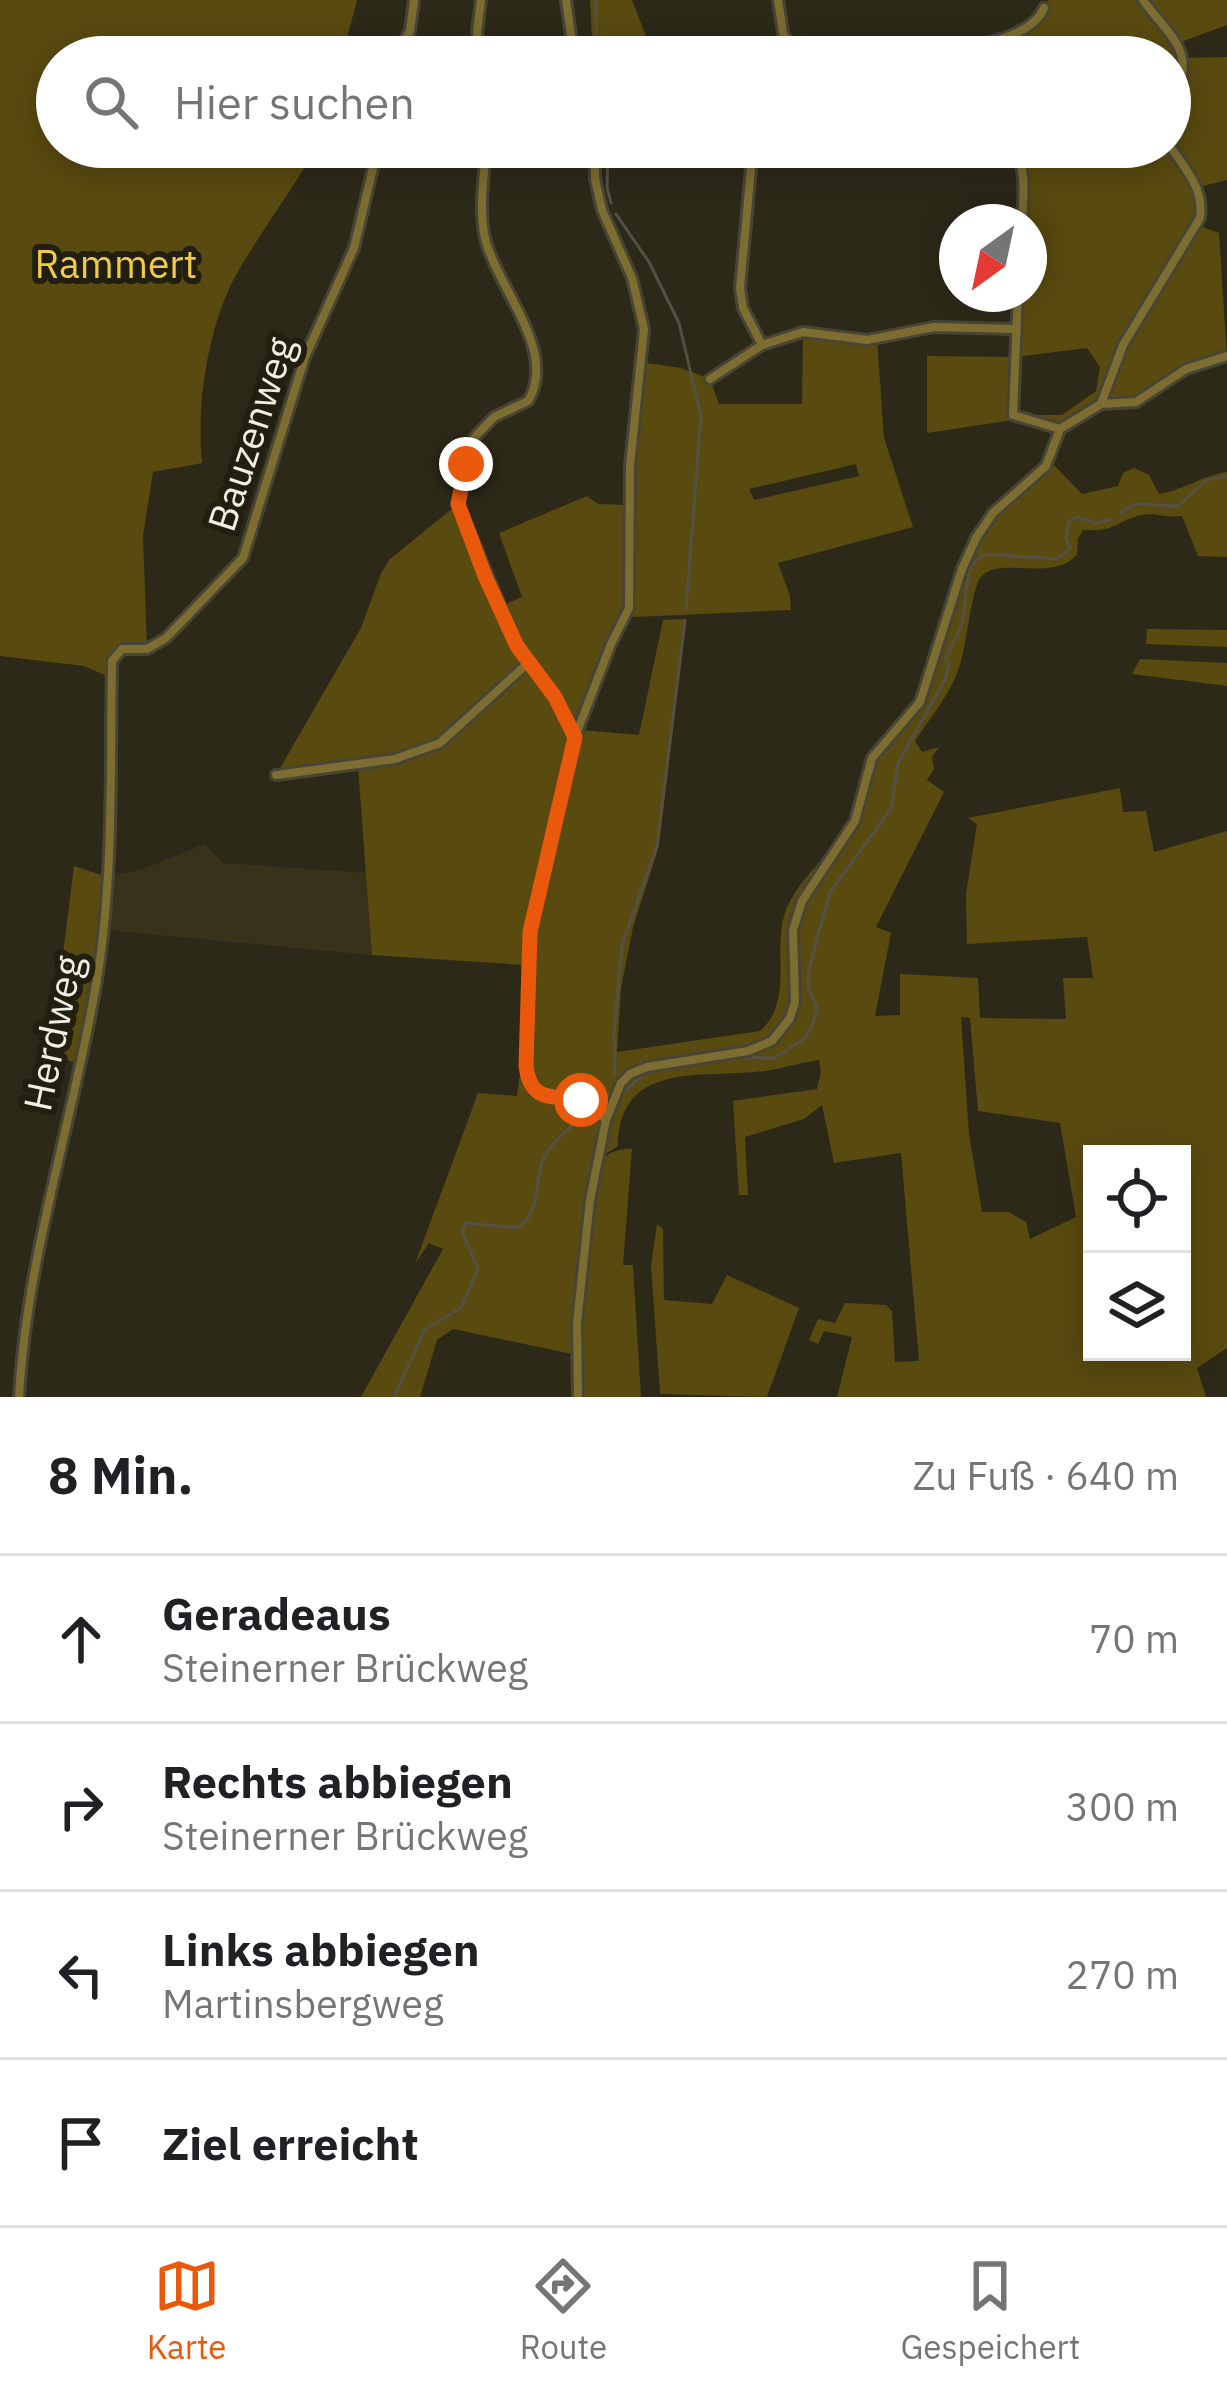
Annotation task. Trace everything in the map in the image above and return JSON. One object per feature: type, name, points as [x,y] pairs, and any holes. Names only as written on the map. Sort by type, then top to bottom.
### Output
[{"type":"street","points":[[407,36],[414,0]]},
{"type":"street","points":[[477,36],[481,0]]},
{"type":"street","points":[[566,0],[571,36]]},
{"type":"street","points":[[778,0],[784,36]]},
{"type":"street","points":[[1143,0],[1174,36]]},
{"type":"street","points":[[1006,36],[1031,25],[1044,8]]},
{"type":"street","name":"Bauzenweg","points":[[112,678],[115,653],[147,649],[166,638],[243,558],[305,357],[354,248],[373,168]]},
{"type":"street","points":[[485,168],[485,239],[526,331],[538,379],[528,401],[494,416],[475,437],[458,504],[498,607],[575,737]]},
{"type":"street","points":[[595,168],[602,210],[632,278],[644,329],[630,466],[629,608],[575,737],[530,932],[526,1066],[528,1083],[538,1094],[588,1104],[603,1117]]},
{"type":"street","points":[[751,168],[740,288],[743,308],[762,345]]},
{"type":"street","points":[[1021,168],[1022,204]]},
{"type":"street","points":[[1101,404],[1123,345],[1200,218],[1198,187],[1185,168]]},
{"type":"street","points":[[1017,312],[1013,415],[1060,429]]},
{"type":"street","points":[[710,380],[762,345],[803,332],[867,340],[934,327],[1016,329]]},
{"type":"street","points":[[578,1397],[577,1323],[590,1200],[603,1117],[621,1083],[647,1067],[748,1052],[772,1041],[790,1018],[795,1002],[793,930],[802,902],[854,820],[872,758],[920,702],[976,538],[994,513],[1046,466],[1060,429],[1101,404],[1136,402],[1186,369],[1227,356]]},
{"type":"street","points":[[276,775],[395,759],[440,743],[529,664]]},
{"type":"street","name":"Herdweg","points":[[19,1397],[37,1246],[104,927],[112,678]]},
{"type":"shaded area","points":[[204,844],[223,863],[367,873],[372,955],[105,930],[107,877],[143,869]]},
{"type":"green space","name":"Rammert","points":[[0,0],[357,0],[348,36],[36,36],[36,168],[304,168],[237,273],[218,316],[203,391],[202,463],[153,472],[143,536],[147,649],[115,653],[112,678],[84,666],[0,656]]},
{"type":"green space","points":[[590,0],[632,0],[646,36],[592,36]]},
{"type":"green space","points":[[1048,0],[1227,0],[1227,25],[1191,38],[1003,36],[1036,17]]},
{"type":"green space","points":[[1227,57],[1227,180],[1199,187],[1197,225],[1219,233],[1227,356],[1186,369],[1136,402],[1101,404],[1066,426],[1019,419],[927,433],[927,356],[1013,357],[1017,312],[1047,312],[1047,204],[1023,204],[1018,168],[1191,168],[1191,58]],"holes":[[[1087,348],[1100,367],[1096,391],[1062,415],[1013,415],[1015,357]]]},
{"type":"green space","points":[[803,332],[877,339],[884,438],[913,527],[778,563],[791,610],[634,617],[630,610],[573,734],[526,932],[524,965],[372,955],[358,767],[276,775],[361,628],[390,559],[458,504],[499,607],[522,597],[499,533],[587,496],[598,504],[628,505],[639,362],[681,368],[710,379],[719,404],[802,404]],"holes":[[[856,464],[859,476],[754,500],[749,489]]]},
{"type":"green space","points":[[1052,463],[1082,494],[1118,486],[1123,473],[1134,468],[1149,475],[1159,494],[1227,472],[1227,557],[1198,556],[1182,516],[1146,514],[1109,528],[1083,530],[1077,555],[1066,563],[1000,568],[981,577],[955,678],[915,741],[922,752],[939,747],[927,780],[944,792],[876,927],[891,933],[875,1016],[900,1015],[900,974],[978,978],[980,1018],[1066,1019],[1063,978],[1093,978],[1087,937],[967,944],[966,894],[977,824],[968,818],[1120,788],[1123,812],[1146,811],[1154,852],[1227,831],[1227,1348],[1197,1368],[1206,1397],[837,1397],[852,1337],[824,1331],[818,1344],[809,1340],[818,1319],[835,1323],[845,1303],[886,1305],[892,1311],[895,1362],[919,1361],[901,1153],[834,1163],[822,1105],[804,1119],[745,1137],[748,1195],[739,1195],[733,1101],[817,1089],[819,1060],[762,1071],[664,1080],[631,1101],[622,1119],[618,1146],[602,1156],[610,1120],[628,1078],[620,1078],[604,1113],[592,1105],[537,1090],[528,1066],[531,933],[535,915],[540,913],[581,730],[639,735],[663,620],[686,619],[659,846],[633,927],[621,988],[617,1052],[760,1031],[771,1019],[780,990],[786,910],[808,875],[854,824],[877,753],[923,698],[958,582],[978,539],[999,511]],"holes":[[[961,1017],[970,1018],[978,1111],[1060,1123],[1076,1217],[1030,1239],[1026,1222],[1009,1212],[982,1212],[969,1134]]]},
{"type":"green space","points":[[1147,629],[1227,630],[1227,647],[1146,644]]},
{"type":"green space","points":[[1140,659],[1227,663],[1227,686],[1132,674]]},
{"type":"green space","points":[[74,866],[107,877],[76,1062],[50,1057]]},
{"type":"green space","points":[[524,1043],[529,1096],[580,1103],[601,1121],[581,1226],[572,1354],[453,1329],[437,1340],[420,1397],[361,1397],[443,1249],[429,1243],[415,1264],[478,1093],[517,1096]]},
{"type":"green space","points":[[632,1149],[623,1265],[633,1265],[641,1397],[581,1397],[582,1278],[594,1182],[606,1156]]},
{"type":"green space","points":[[657,1224],[663,1229],[664,1300],[712,1304],[727,1275],[799,1308],[767,1397],[660,1394],[651,1266]]},
{"type":"waterway","points":[[596,0],[597,36]]},
{"type":"waterway","points":[[607,168],[611,203]]},
{"type":"waterway","points":[[616,214],[649,262],[679,323],[701,416],[686,609]]},
{"type":"waterway","points":[[1121,512],[1135,504],[1178,506],[1207,480],[1227,476]]},
{"type":"waterway","points":[[737,1057],[774,1058],[805,1038],[813,1023],[817,1008],[808,987],[809,969],[830,892],[891,809],[898,763],[945,680],[946,657],[962,625],[969,568],[983,554],[1057,559],[1071,548],[1066,539],[1069,521],[1077,517],[1096,523],[1111,519]]},
{"type":"waterway","points":[[615,1074],[622,945],[657,846],[685,621]]},
{"type":"waterway","points":[[394,1397],[425,1329],[461,1308],[478,1269],[462,1231],[466,1223],[517,1228],[531,1213],[543,1160],[565,1132],[611,1093],[624,1091],[646,1073],[704,1062]]},
{"type":"route","points":[[466,464],[458,504],[485,576],[517,646],[568,717],[575,737],[530,932],[526,1066],[528,1083],[538,1094],[581,1100]]}]
